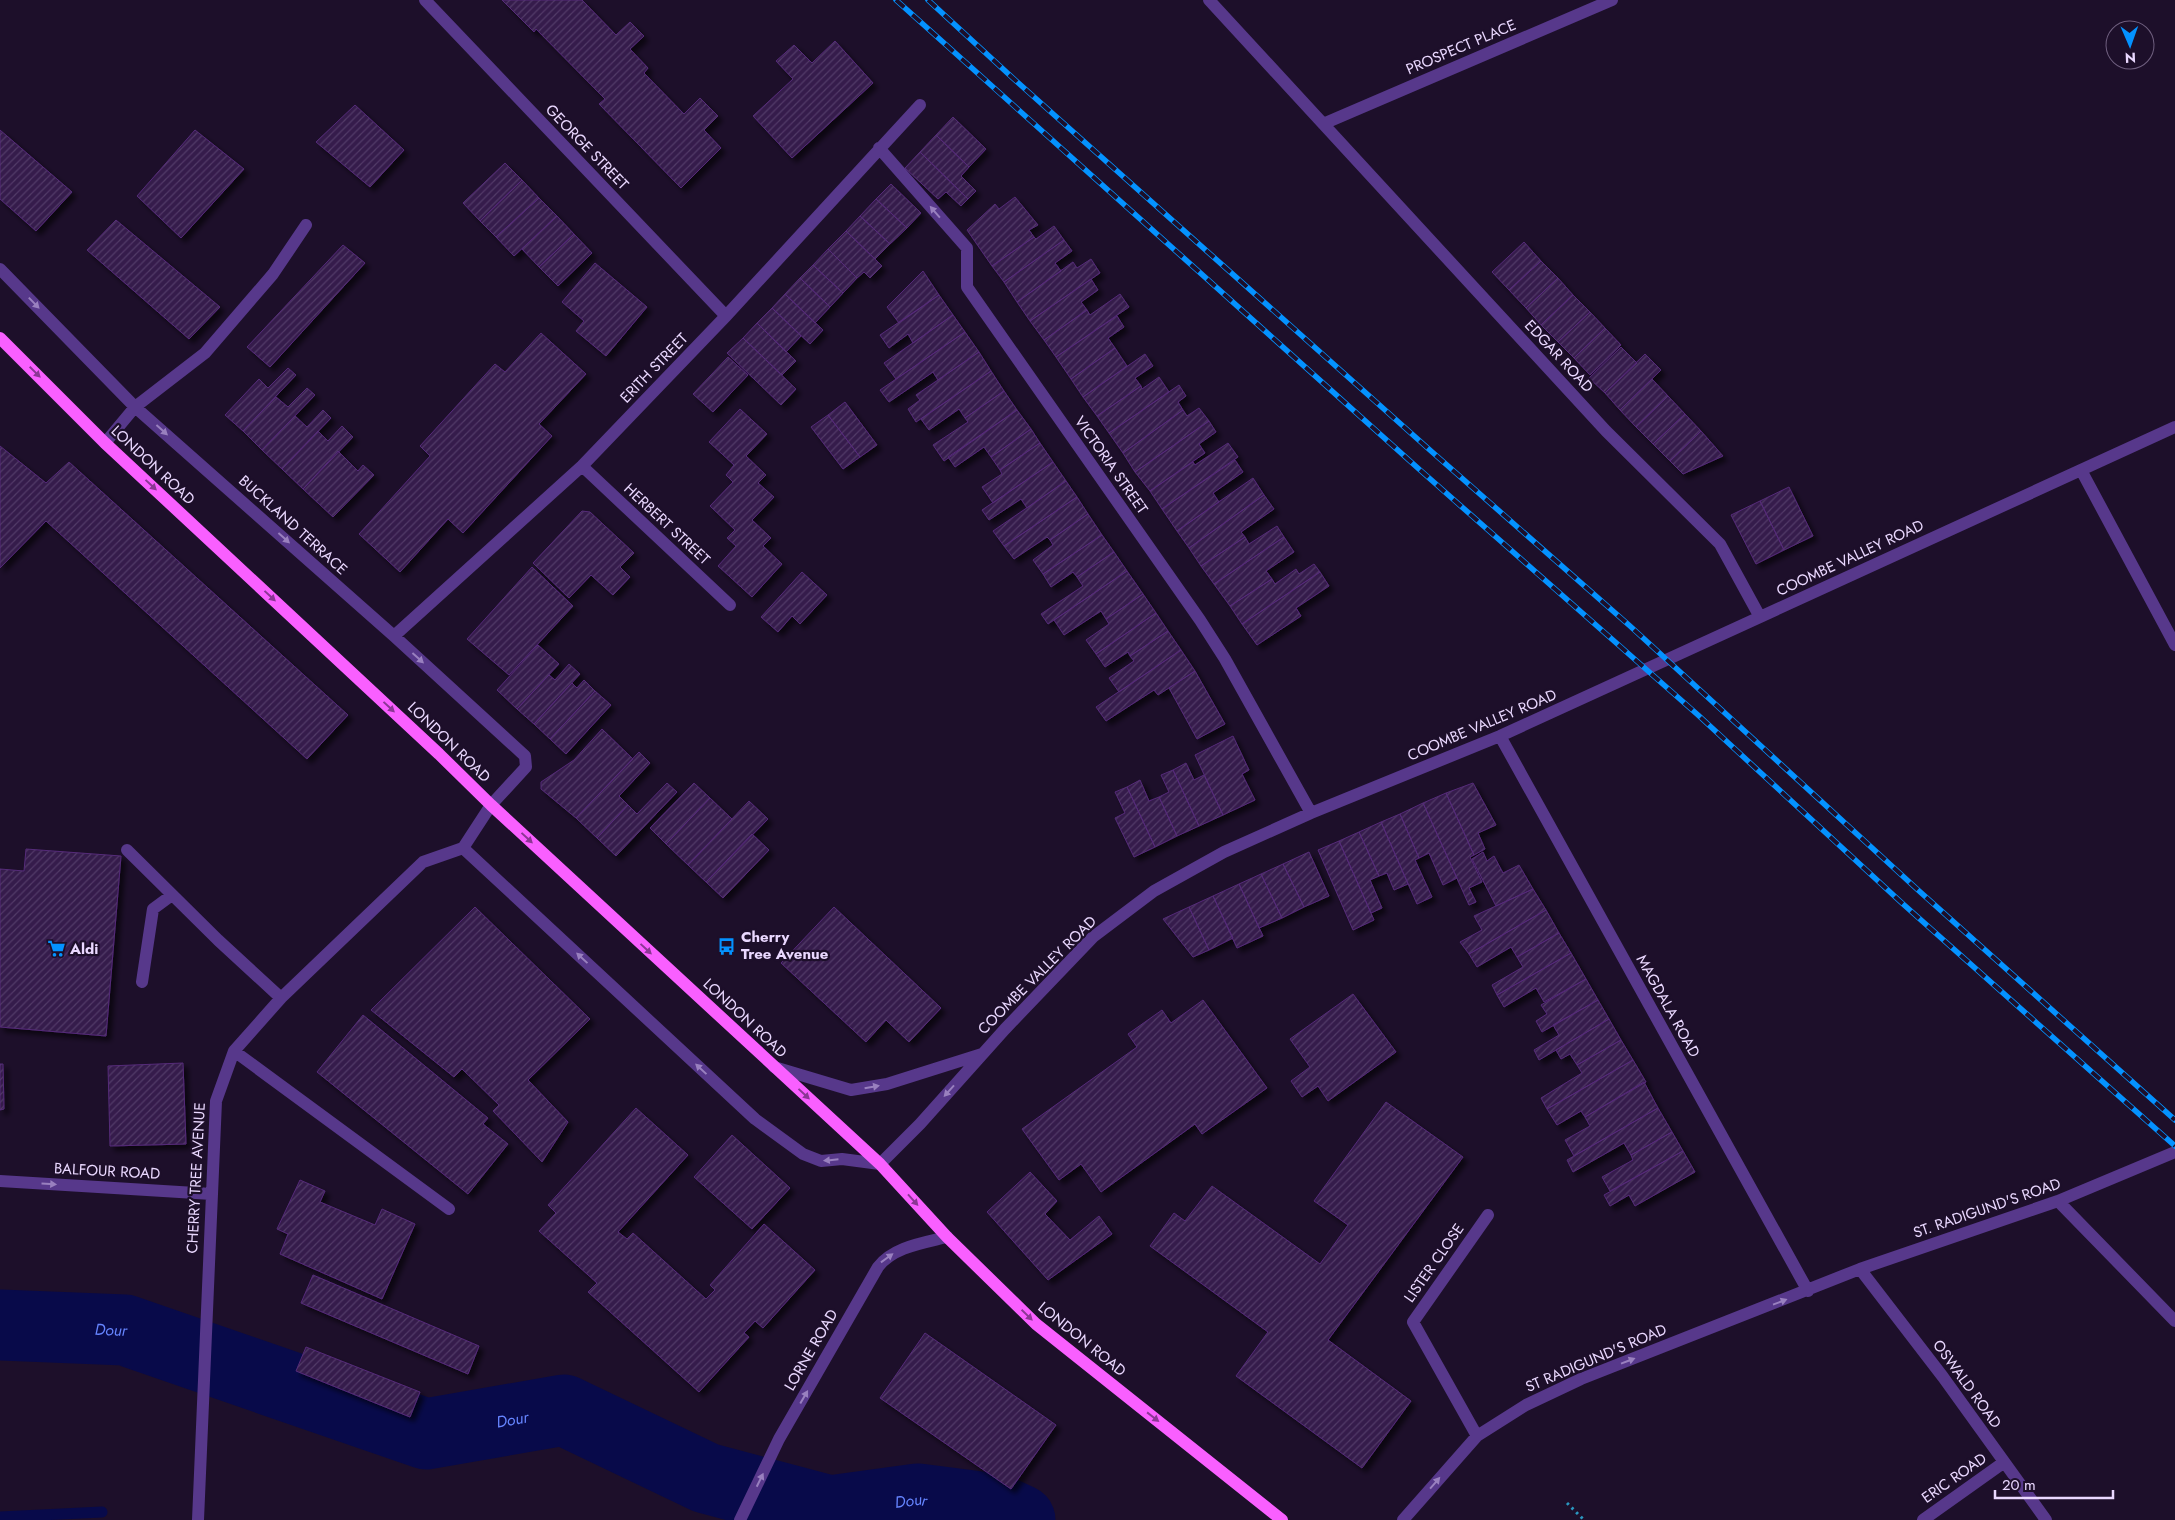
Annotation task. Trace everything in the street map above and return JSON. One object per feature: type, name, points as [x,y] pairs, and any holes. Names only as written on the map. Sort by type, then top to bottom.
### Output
[{"type":"main road","name":"LONDON ROAD","points":[[3,345],[439,754],[491,806],[880,1164],[947,1237],[1036,1324],[1282,1520]]},
{"type":"street","name":"GEORGE STREET","points":[[425,0],[726,316]]},
{"type":"street","name":"EDGAR ROAD","points":[[1209,0],[1606,431],[1720,544],[1760,617]]},
{"type":"street","name":"PROSPECT PLACE","points":[[1323,124],[1612,0]]},
{"type":"street","name":"ERITH STREET","points":[[394,636],[582,466],[726,316],[920,105]]},
{"type":"street","name":"VICTORIA STREET","points":[[879,148],[967,248],[967,287],[1200,620],[1225,659],[1311,813]]},
{"type":"street","points":[[105,442],[136,407],[205,353],[274,274],[306,225]]},
{"type":"street","name":"BUCKLAND TERRACE","points":[[0,269],[136,407],[394,636],[525,756],[526,767],[491,806]]},
{"type":"street","name":"COOMBE VALLEY ROAD","points":[[880,1164],[920,1124],[982,1054],[1092,938],[1154,891],[1224,852],[1311,813],[1500,736],[2175,427]]},
{"type":"street","name":"HERBERT STREET","points":[[582,466],[730,605]]},
{"type":"street","points":[[2081,470],[2175,645]]},
{"type":"street","name":"MAGDALA ROAD","points":[[1500,736],[1808,1291]]},
{"type":"street","points":[[491,806],[463,848],[755,1119],[802,1154],[820,1161],[842,1159],[880,1164]]},
{"type":"street","name":"CHERRY TREE AVENUE","points":[[198,1520],[206,1290],[216,1101],[234,1051],[281,998],[423,862],[463,848]]},
{"type":"street","points":[[127,850],[281,998]]},
{"type":"street","points":[[142,982],[153,909],[172,895]]},
{"type":"street","points":[[234,1051],[449,1209]]},
{"type":"street","points":[[774,1067],[851,1090],[887,1084],[982,1054]]},
{"type":"street","name":"ST. RADIGUND'S ROAD","points":[[1808,1291],[1860,1269],[2058,1201],[2175,1152]]},
{"type":"street","name":"BALFOUR ROAD","points":[[0,1181],[212,1194]]},
{"type":"street","points":[[2058,1201],[2175,1321]]},
{"type":"street","name":"LISTER CLOSE","points":[[1477,1436],[1413,1322],[1488,1215]]},
{"type":"street","name":"LORNE ROAD","points":[[740,1520],[779,1439],[885,1257],[915,1244],[947,1237]]},
{"type":"street","name":"OSWALD ROAD","points":[[1860,1269],[1944,1377],[2003,1463],[2046,1520]]},
{"type":"street","name":"ST RADIGUND'S ROAD","points":[[1403,1520],[1477,1436],[1526,1405],[1581,1379],[1808,1291]]},
{"type":"street","name":"ERIC ROAD","points":[[1924,1520],[2003,1463]]},
{"type":"path","points":[[1567,1503],[1584,1520]]},
{"type":"building","points":[[502,0],[582,0],[616,35],[630,22],[644,36],[630,49],[648,68],[644,73],[684,114],[700,98],[718,116],[704,130],[721,148],[681,188],[599,104],[605,99],[536,29],[534,32]]},
{"type":"building","points":[[835,41],[873,83],[792,158],[753,116],[793,79],[776,61],[794,45],[812,63]]},
{"type":"building","points":[[355,105],[404,150],[370,187],[316,142]]},
{"type":"building","points":[[953,117],[986,149],[969,167],[936,135]]},
{"type":"building","points":[[0,130],[72,192],[36,231],[0,199]]},
{"type":"building","points":[[195,130],[244,169],[181,238],[137,196]]},
{"type":"building","points":[[936,135],[969,167],[961,176],[976,191],[968,199],[920,152]]},
{"type":"building","points":[[920,152],[968,199],[961,206],[946,192],[938,199],[905,168]]},
{"type":"building","points":[[505,163],[522,180],[480,221],[463,203]]},
{"type":"building","points":[[522,180],[539,198],[496,237],[480,221]]},
{"type":"building","points":[[891,184],[921,213],[907,228],[876,199]]},
{"type":"building","points":[[1015,197],[1038,225],[1029,230],[1034,237],[992,266],[967,230],[995,204],[999,209]]},
{"type":"building","points":[[539,198],[557,216],[514,256],[496,237]]},
{"type":"building","points":[[876,199],[907,228],[890,244],[860,216]]},
{"type":"building","points":[[557,216],[574,234],[539,267],[522,249]]},
{"type":"building","points":[[860,216],[890,244],[875,259],[846,231]]},
{"type":"building","points":[[116,220],[220,307],[189,339],[87,250]]},
{"type":"building","points":[[1054,226],[1064,240],[1004,282],[992,266],[1034,237],[1036,239]]},
{"type":"building","points":[[846,231],[882,266],[870,278],[864,272],[857,278],[828,249]]},
{"type":"building","points":[[574,234],[592,253],[558,286],[539,267]]},
{"type":"building","points":[[1064,240],[1072,251],[1055,263],[1061,271],[1017,302],[1004,282]]},
{"type":"building","points":[[1524,242],[1541,261],[1509,290],[1492,272]]},
{"type":"building","points":[[343,245],[365,263],[270,367],[247,347]]},
{"type":"building","points":[[828,249],[857,278],[843,293],[813,265]]},
{"type":"building","points":[[1091,259],[1100,273],[1030,321],[1017,302],[1073,262],[1077,268]]},
{"type":"building","points":[[1541,261],[1558,278],[1526,308],[1509,290]]},
{"type":"building","points":[[595,263],[647,307],[606,356],[576,331],[584,321],[562,302]]},
{"type":"building","points":[[813,265],[843,293],[830,307],[800,278]]},
{"type":"building","points":[[923,271],[939,295],[899,323],[887,307]]},
{"type":"building","points":[[800,278],[830,307],[815,323],[785,294]]},
{"type":"building","points":[[1558,278],[1573,295],[1541,325],[1526,308]]},
{"type":"building","points":[[1091,279],[1098,290],[1081,302],[1087,310],[1044,340],[1030,321]]},
{"type":"building","points":[[785,294],[823,330],[810,344],[772,308]]},
{"type":"building","points":[[1120,294],[1129,307],[1056,357],[1044,340],[1087,310],[1090,315]]},
{"type":"building","points":[[939,295],[953,315],[913,343],[908,334],[889,348],[880,335]]},
{"type":"building","points":[[1573,295],[1590,312],[1558,342],[1541,325]]},
{"type":"building","points":[[772,308],[801,336],[786,352],[757,323]]},
{"type":"building","points":[[1590,312],[1605,328],[1574,358],[1558,342]]},
{"type":"building","points":[[953,315],[965,332],[896,379],[884,363]]},
{"type":"building","points":[[1117,316],[1124,327],[1108,338],[1115,348],[1071,379],[1056,357]]},
{"type":"building","points":[[757,323],[796,361],[782,375],[743,338]]},
{"type":"building","points":[[1605,328],[1621,345],[1590,375],[1574,358]]},
{"type":"building","points":[[965,332],[979,352],[938,380],[933,372],[889,402],[880,390]]},
{"type":"building","points":[[541,333],[586,374],[539,424],[552,436],[463,533],[448,519],[400,572],[359,534],[430,456],[420,446],[495,364],[505,372]]},
{"type":"building","points":[[743,338],[796,389],[781,405],[727,353]]},
{"type":"building","points":[[1621,347],[1637,363],[1605,393],[1589,378]]},
{"type":"building","points":[[1115,348],[1127,366],[1083,397],[1071,379]]},
{"type":"building","points":[[979,352],[991,371],[916,422],[908,409],[920,400],[916,395]]},
{"type":"building","points":[[1145,354],[1153,366],[1135,378],[1141,386],[1097,416],[1083,397]]},
{"type":"building","points":[[1645,354],[1661,370],[1620,410],[1605,393]]},
{"type":"building","points":[[728,357],[748,375],[713,412],[693,394]]},
{"type":"building","points":[[288,368],[296,375],[243,431],[225,415],[259,379],[268,388]]},
{"type":"building","points":[[991,371],[1004,391],[965,418],[959,409],[929,430],[921,419]]},
{"type":"building","points":[[1159,377],[1169,392],[1109,433],[1097,416],[1141,386],[1142,389]]},
{"type":"building","points":[[1652,379],[1668,396],[1636,427],[1620,410]]},
{"type":"building","points":[[1179,385],[1186,396],[1178,402],[1183,410],[1123,453],[1109,433]]},
{"type":"building","points":[[307,388],[315,395],[262,450],[243,431],[276,397],[288,407]]},
{"type":"building","points":[[1004,391],[1017,410],[944,461],[933,445],[968,422],[965,418]]},
{"type":"building","points":[[1668,396],[1685,414],[1653,444],[1636,427]]},
{"type":"building","points":[[845,402],[877,445],[860,457],[828,415]]},
{"type":"building","points":[[1199,408],[1209,421],[1135,472],[1123,453],[1183,410],[1187,416]]},
{"type":"building","points":[[740,409],[767,434],[746,456],[766,475],[758,483],[774,497],[752,520],[771,538],[763,546],[782,564],[752,597],[718,566],[736,546],[727,538],[735,530],[710,506],[733,482],[726,475],[734,465],[709,442]]},
{"type":"building","points":[[323,410],[331,418],[282,469],[262,450],[295,416],[307,427]]},
{"type":"building","points":[[1017,410],[1031,429],[991,457],[984,447],[955,467],[948,457]]},
{"type":"building","points":[[1685,414],[1701,431],[1670,461],[1653,444]]},
{"type":"building","points":[[828,415],[860,457],[843,469],[811,427]]},
{"type":"building","points":[[1209,421],[1216,432],[1199,444],[1205,453],[1150,491],[1135,472]]},
{"type":"building","points":[[342,426],[353,437],[303,489],[282,469],[318,431],[328,441]]},
{"type":"building","points":[[1031,429],[1040,443],[1000,470],[991,457]]},
{"type":"building","points":[[1701,431],[1723,456],[1683,474],[1670,461]]},
{"type":"building","points":[[1040,443],[1053,462],[993,503],[982,487],[1002,474],[1000,470]]},
{"type":"building","points":[[1228,443],[1238,457],[1162,509],[1150,491],[1193,462],[1195,465]]},
{"type":"building","points":[[0,446],[46,483],[69,462],[348,715],[307,759],[46,521],[0,568]]},
{"type":"building","points":[[338,451],[358,471],[363,465],[374,475],[333,517],[303,489]]},
{"type":"building","points":[[1235,460],[1243,472],[1213,493],[1219,502],[1177,531],[1162,509]]},
{"type":"building","points":[[1053,462],[1066,481],[1027,508],[1021,499],[989,520],[982,510]]},
{"type":"building","points":[[1253,478],[1264,495],[1189,548],[1177,531]]},
{"type":"building","points":[[1066,481],[1077,497],[1004,546],[993,531]]},
{"type":"building","points":[[1789,487],[1813,536],[1784,550],[1760,501]]},
{"type":"building","points":[[1264,495],[1274,509],[1241,532],[1245,537],[1201,566],[1189,548]]},
{"type":"building","points":[[1077,497],[1088,514],[1050,540],[1047,537],[1014,559],[1004,546]]},
{"type":"building","points":[[1760,501],[1784,550],[1756,564],[1731,515]]},
{"type":"building","points":[[582,511],[590,512],[634,553],[620,567],[630,577],[613,595],[591,575],[569,598],[533,563]]},
{"type":"building","points":[[1088,514],[1102,535],[1043,574],[1033,560],[1053,545],[1050,540]]},
{"type":"building","points":[[1277,526],[1284,537],[1214,584],[1201,566],[1245,537],[1249,544]]},
{"type":"building","points":[[1102,535],[1114,552],[1077,577],[1073,572],[1051,587],[1043,574]]},
{"type":"building","points":[[1284,537],[1294,552],[1266,571],[1272,579],[1230,606],[1214,584]]},
{"type":"building","points":[[1114,552],[1127,571],[1048,624],[1041,614],[1083,586],[1077,577]]},
{"type":"building","points":[[1314,564],[1320,572],[1242,624],[1230,606],[1272,579],[1275,584],[1296,569],[1299,574]]},
{"type":"building","points":[[532,567],[573,606],[509,675],[467,639]]},
{"type":"building","points":[[1127,571],[1143,594],[1106,619],[1101,611],[1064,635],[1054,620]]},
{"type":"building","points":[[802,572],[827,595],[800,624],[792,616],[778,632],[761,617]]},
{"type":"building","points":[[1320,572],[1329,586],[1296,608],[1301,616],[1257,645],[1242,624]]},
{"type":"building","points":[[1143,594],[1156,613],[1096,654],[1086,640],[1109,624],[1106,619]]},
{"type":"building","points":[[1156,613],[1168,631],[1130,656],[1128,652],[1105,667],[1096,654]]},
{"type":"building","points":[[1168,631],[1181,650],[1119,692],[1109,678],[1134,661],[1130,656]]},
{"type":"building","points":[[538,645],[559,664],[517,709],[497,690]]},
{"type":"building","points":[[1181,650],[1195,671],[1158,695],[1154,690],[1106,721],[1096,707]]},
{"type":"building","points":[[569,664],[580,674],[534,724],[517,709],[549,675],[555,680]]},
{"type":"building","points":[[1195,671],[1225,724],[1197,739],[1169,688]]},
{"type":"building","points":[[584,680],[595,691],[550,739],[534,724],[572,683],[577,688]]},
{"type":"building","points":[[595,691],[611,705],[566,754],[550,739]]},
{"type":"building","points":[[602,729],[633,759],[576,818],[541,789],[541,782],[574,760]]},
{"type":"building","points":[[1233,736],[1249,770],[1242,774],[1255,800],[1223,815],[1195,755]]},
{"type":"building","points":[[639,752],[650,763],[619,796],[628,805],[597,838],[576,818]]},
{"type":"building","points":[[1186,763],[1194,780],[1204,775],[1223,815],[1199,826],[1173,770]]},
{"type":"building","points":[[1173,770],[1199,826],[1177,836],[1159,797],[1169,792],[1161,775]]},
{"type":"building","points":[[1140,780],[1149,801],[1159,797],[1177,836],[1155,847],[1127,787]]},
{"type":"building","points":[[667,783],[677,792],[616,856],[597,838],[628,805],[637,814]]},
{"type":"building","points":[[694,783],[710,798],[666,844],[650,828]]},
{"type":"building","points":[[1473,783],[1496,825],[1478,833],[1485,849],[1474,855],[1446,793]]},
{"type":"building","points":[[1127,787],[1155,847],[1134,857],[1115,818],[1125,813],[1115,792]]},
{"type":"building","points":[[1446,793],[1474,855],[1470,857],[1482,882],[1469,888],[1476,902],[1469,905],[1423,803]]},
{"type":"building","points":[[710,798],[732,819],[688,865],[666,844]]},
{"type":"building","points":[[749,801],[768,819],[706,882],[688,865]]},
{"type":"building","points":[[1423,803],[1457,878],[1443,885],[1429,853],[1419,858],[1400,814]]},
{"type":"building","points":[[1400,814],[1419,858],[1415,860],[1432,897],[1417,904],[1381,822]]},
{"type":"building","points":[[1381,822],[1408,884],[1394,890],[1387,873],[1379,876],[1359,832]]},
{"type":"building","points":[[1359,832],[1379,876],[1370,880],[1382,908],[1371,913],[1339,841]]},
{"type":"building","points":[[752,834],[769,850],[723,898],[706,882]]},
{"type":"building","points":[[1339,841],[1374,920],[1353,930],[1318,850]]},
{"type":"building","name":"Aldi","points":[[26,849],[121,856],[106,1036],[0,1027],[0,869],[24,871]]},
{"type":"building","points":[[1309,852],[1329,896],[1304,907],[1283,864]]},
{"type":"building","points":[[1483,852],[1487,861],[1494,856],[1503,873],[1519,865],[1533,889],[1496,906],[1472,859]]},
{"type":"building","points":[[1283,864],[1304,907],[1282,918],[1261,874]]},
{"type":"building","points":[[1261,874],[1282,918],[1259,928],[1239,884]]},
{"type":"building","points":[[1239,884],[1263,936],[1237,948],[1213,896]]},
{"type":"building","points":[[1533,889],[1546,910],[1469,954],[1460,942],[1482,930],[1474,916]]},
{"type":"building","points":[[1213,896],[1233,938],[1209,950],[1189,907]]},
{"type":"building","points":[[475,907],[590,1019],[528,1080],[568,1122],[542,1162],[493,1111],[499,1105],[462,1069],[454,1077],[371,1010]]},
{"type":"building","points":[[834,907],[941,1008],[909,1042],[886,1020],[866,1042],[781,963]]},
{"type":"building","points":[[1189,907],[1209,950],[1193,957],[1163,919]]},
{"type":"building","points":[[1546,910],[1559,933],[1517,957],[1511,947],[1477,967],[1469,954]]},
{"type":"building","points":[[1559,933],[1571,953],[1497,995],[1492,985],[1523,967],[1517,957]]},
{"type":"building","points":[[1571,953],[1586,979],[1544,1002],[1536,988],[1504,1007],[1497,995]]},
{"type":"building","points":[[1586,979],[1598,1000],[1542,1032],[1536,1021],[1547,1014],[1541,1005]]},
{"type":"building","points":[[1353,994],[1396,1052],[1328,1101],[1318,1086],[1302,1097],[1291,1081],[1310,1067],[1290,1039]]},
{"type":"building","points":[[1203,1000],[1267,1088],[1202,1134],[1195,1124],[1101,1192],[1081,1164],[1059,1180],[1022,1129],[1137,1047],[1128,1034],[1162,1010],[1171,1023]]},
{"type":"building","points":[[1598,1000],[1609,1019],[1539,1060],[1534,1050],[1559,1035],[1553,1025]]},
{"type":"building","points":[[363,1015],[488,1118],[483,1124],[508,1144],[468,1194],[317,1072]]},
{"type":"building","points":[[1609,1019],[1621,1040],[1577,1065],[1570,1054],[1561,1059],[1556,1050]]},
{"type":"building","points":[[1621,1040],[1633,1060],[1547,1109],[1541,1098],[1582,1073],[1577,1065]]},
{"type":"building","points":[[1633,1060],[1646,1082],[1585,1117],[1581,1111],[1557,1125],[1547,1109]]},
{"type":"building","points":[[183,1063],[186,1144],[110,1146],[108,1066]]},
{"type":"building","points":[[0,1064],[3,1064],[4,1109],[0,1110]]},
{"type":"building","points":[[1644,1082],[1658,1108],[1574,1156],[1565,1140],[1590,1126],[1585,1117]]},
{"type":"building","points":[[1386,1102],[1463,1157],[1328,1340],[1411,1401],[1362,1468],[1236,1376],[1268,1332],[1150,1246],[1174,1213],[1185,1221],[1212,1186],[1320,1264],[1348,1225],[1314,1201]]},
{"type":"building","points":[[636,1108],[688,1155],[618,1232],[627,1239],[633,1233],[706,1299],[715,1290],[710,1285],[764,1224],[815,1270],[763,1328],[755,1321],[744,1333],[749,1337],[699,1392],[588,1292],[597,1283],[539,1231],[556,1213],[548,1205]]},
{"type":"building","points":[[1658,1108],[1672,1132],[1631,1155],[1624,1143],[1573,1172],[1567,1160]]},
{"type":"building","points":[[1672,1132],[1683,1151],[1610,1191],[1602,1177],[1633,1160],[1631,1155]]},
{"type":"building","points":[[732,1135],[790,1188],[752,1229],[694,1177]]},
{"type":"building","points":[[1683,1151],[1695,1172],[1635,1206],[1629,1195],[1610,1206],[1604,1195]]},
{"type":"building","points":[[1030,1172],[1057,1201],[1045,1214],[1070,1240],[1099,1216],[1112,1234],[1048,1280],[987,1212]]},
{"type":"building","points":[[300,1180],[325,1191],[320,1202],[375,1225],[382,1209],[415,1224],[382,1299],[280,1254],[288,1234],[277,1229]]},
{"type":"building","points":[[313,1275],[479,1346],[468,1374],[301,1303]]},
{"type":"building","points":[[925,1333],[1056,1425],[1011,1489],[880,1398]]},
{"type":"building","points":[[306,1347],[420,1392],[410,1417],[296,1371]]},
{"type":"waterway","name":"Dour","points":[[0,1325],[125,1330],[426,1434],[564,1410],[706,1478],[830,1511],[918,1499],[996,1509],[1020,1520]]},
{"type":"waterway","points":[[0,1517],[102,1512]]},
{"type":"railway","points":[[896,0],[1420,470],[1698,715],[1903,904],[2175,1146]]},
{"type":"railway","points":[[928,0],[1431,451],[1630,626],[1918,890],[2175,1120]]},
{"type":"place","name":"Cherry Tree Avenue","points":[[727,946]]},
{"type":"place","name":"Aldi","points":[[56,949]]}]
